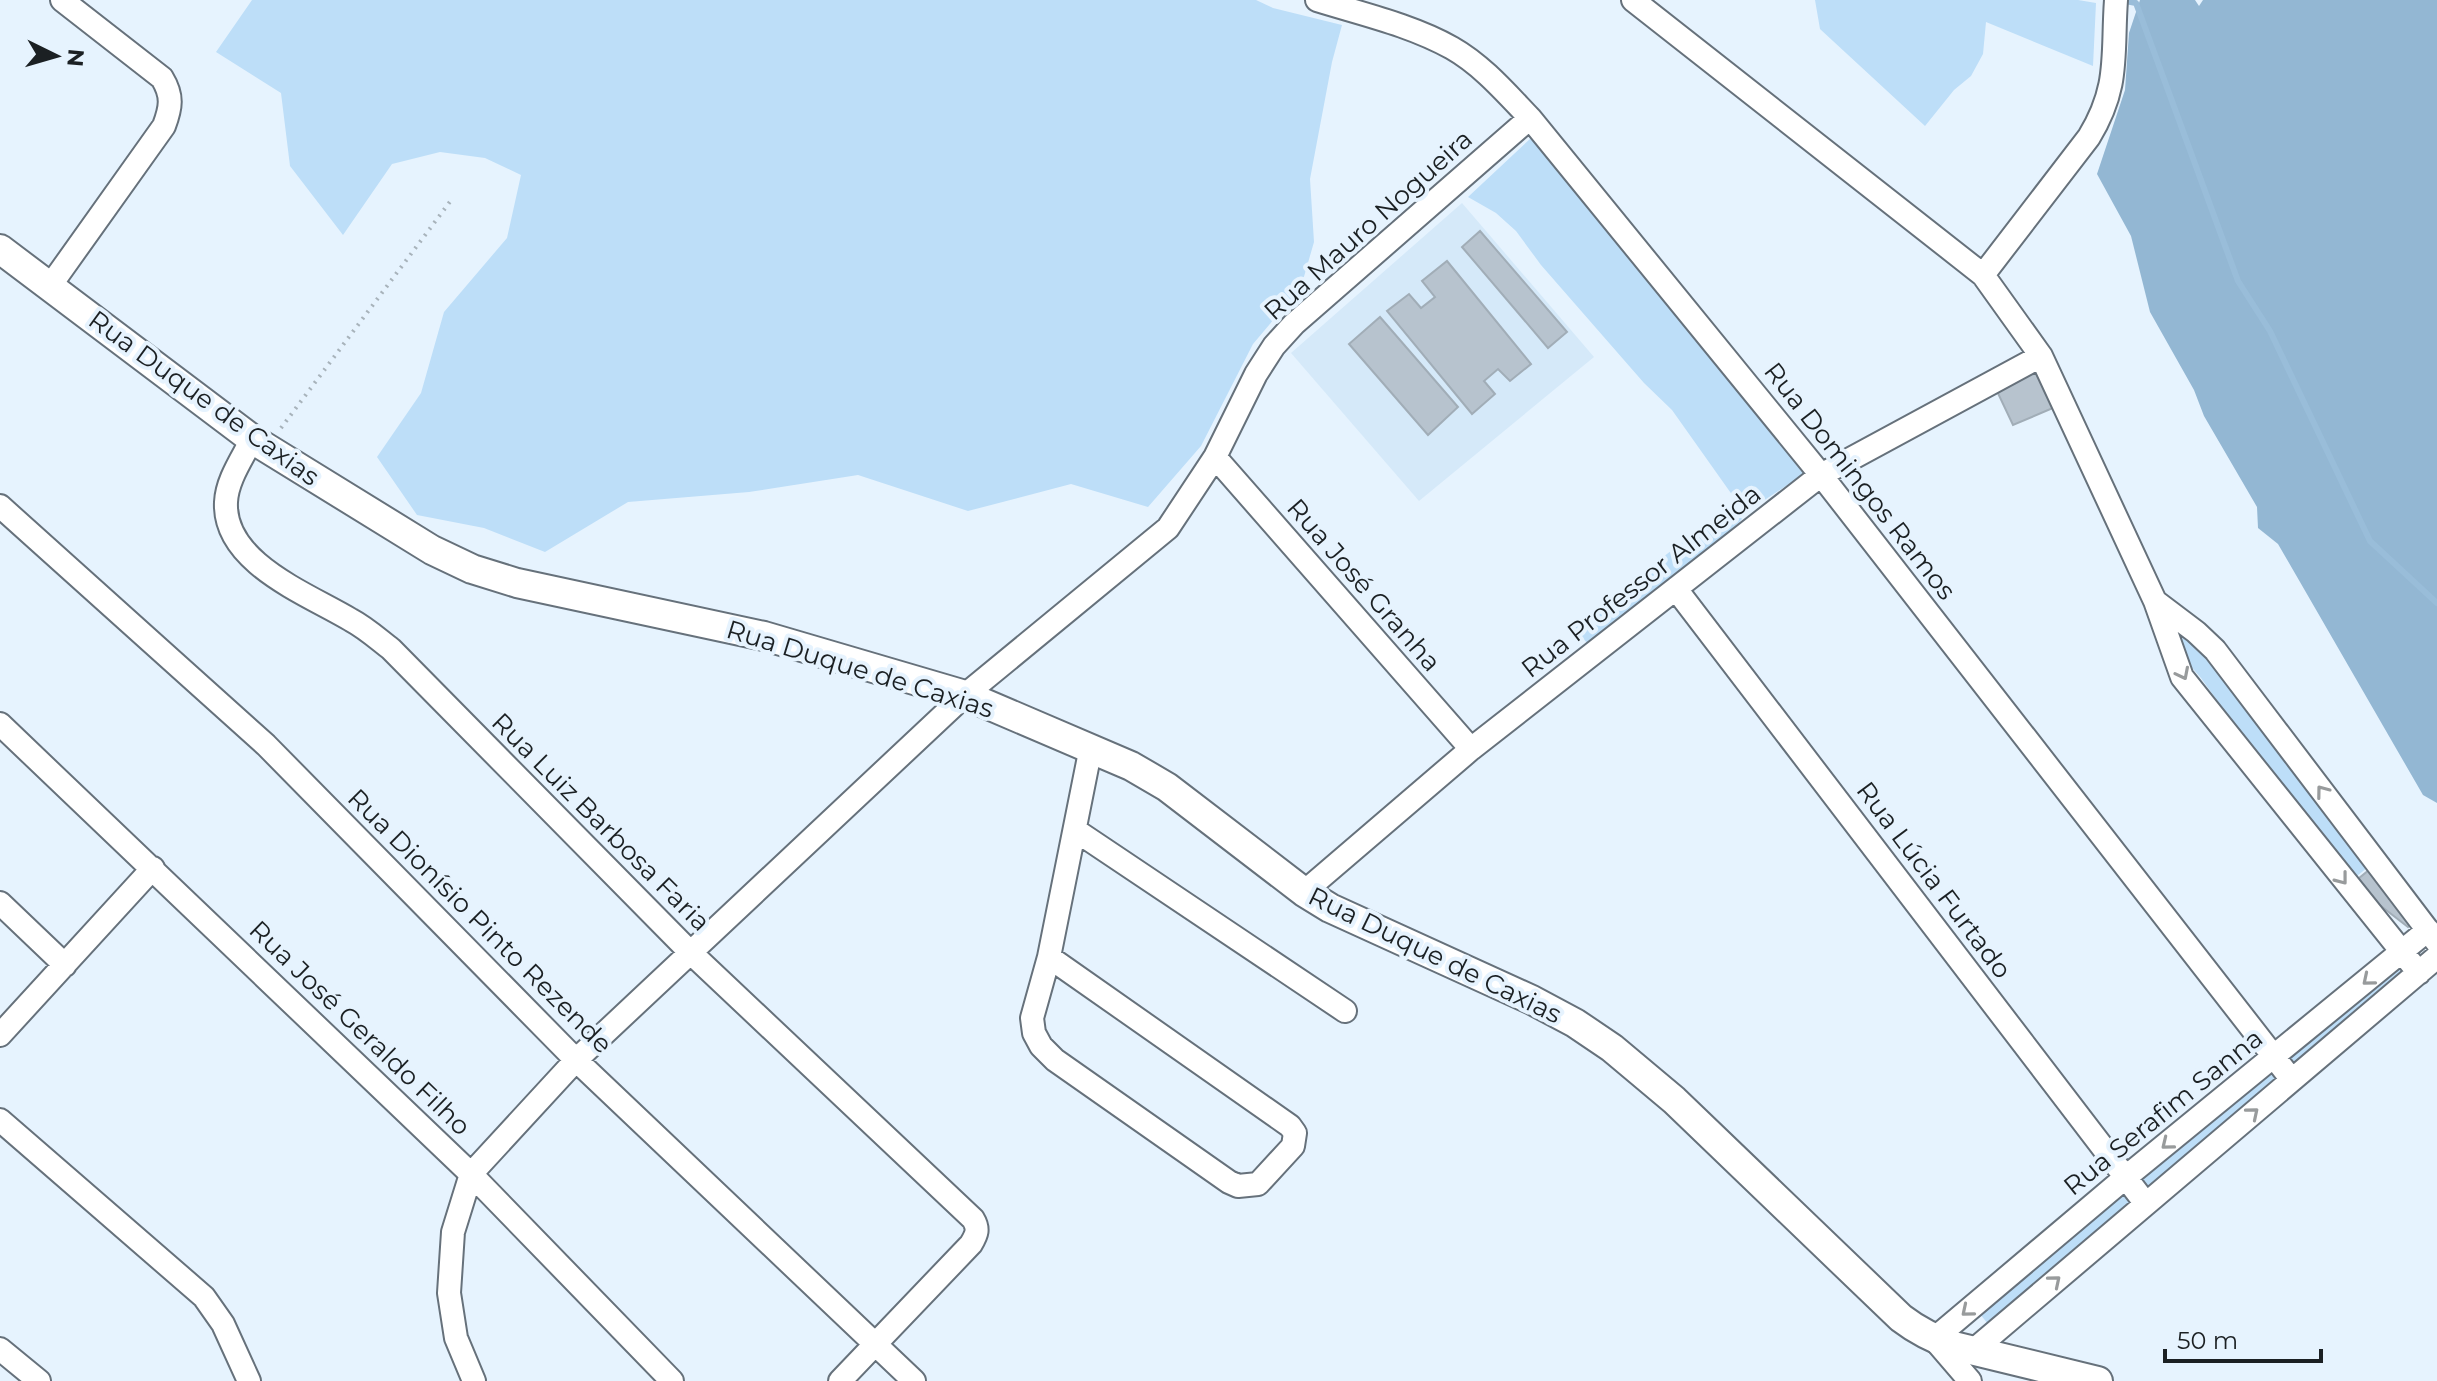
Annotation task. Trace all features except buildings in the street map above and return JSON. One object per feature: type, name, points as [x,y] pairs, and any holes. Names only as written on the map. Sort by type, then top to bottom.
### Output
[{"type":"street","points":[[50,286],[164,126],[171,108],[170,93],[162,78],[62,0]]},
{"type":"street","name":"Rua Domingos Ramos","points":[[1317,0],[1418,32],[1453,48],[1482,70],[1530,118],[1821,475],[2292,1080]]},
{"type":"street","points":[[1633,0],[1983,275],[2041,356],[2155,601],[2182,677],[2419,973]]},
{"type":"street","points":[[1983,275],[2104,113],[2112,84],[2116,4]]},
{"type":"street","name":"Rua Mauro Nogueira","points":[[471,1174],[576,1060],[965,695],[1168,528],[1215,457],[1256,374],[1274,346],[1294,324],[1530,118]]},
{"type":"street","name":"Rua Duque de Caxias","points":[[0,249],[259,444],[384,522],[472,569],[581,598],[764,636],[965,695],[1131,766],[1167,787],[1304,892],[1364,924],[1532,1000],[1575,1023],[1612,1048],[1674,1100],[1901,1318],[1934,1339],[1989,1363],[2098,1381]]},
{"type":"street","name":"Rua Professor Almeida","points":[[1304,892],[1471,749],[1821,475],[2041,356]]},
{"type":"street","name":"Rua Luiz Barbosa Faria","points":[[259,444],[232,479],[225,500],[227,519],[237,543],[255,562],[369,631],[391,649],[690,952],[973,1219],[977,1235],[971,1244],[874,1343]]},
{"type":"street","name":"Rua José Granha","points":[[1215,457],[1471,749]]},
{"type":"street","name":"Rua Dionísio Pinto Rezende","points":[[0,506],[266,745],[576,1060],[914,1381]]},
{"type":"street","name":"Rua Lúcia Furtado","points":[[1676,589],[2146,1204]]},
{"type":"street","points":[[2155,601],[2215,650],[2433,936]]},
{"type":"street","name":"Rua José Geraldo Filho","points":[[0,724],[471,1174],[672,1381]]},
{"type":"street","points":[[1049,957],[1290,1126],[1295,1133],[1293,1146],[1258,1184],[1238,1186],[1055,1060],[1041,1046],[1034,1033],[1032,1018],[1049,957],[1091,747]]},
{"type":"street","points":[[1075,830],[1345,1011]]},
{"type":"street","points":[[0,1035],[153,868]]},
{"type":"street","points":[[0,903],[65,965]]},
{"type":"street","name":"Rua Serafim Sanna","points":[[1934,1339],[2126,1177],[2402,952],[2433,936]]},
{"type":"street","points":[[1989,1363],[2146,1204],[2437,957]]},
{"type":"street","points":[[0,1120],[204,1297],[223,1324],[249,1381]]},
{"type":"street","points":[[471,1174],[453,1232],[449,1293],[456,1338],[474,1381]]},
{"type":"street","points":[[1934,1339],[1970,1381]]},
{"type":"street","points":[[840,1381],[874,1343]]},
{"type":"street","points":[[0,1349],[39,1381]]},
{"type":"path","points":[[259,444],[452,199]]},
{"type":"shaded area","points":[[252,0],[1256,0],[1273,8],[1342,25],[1310,179],[1314,242],[1301,287],[1253,344],[1201,446],[1148,507],[1071,484],[968,511],[858,475],[749,492],[628,502],[545,552],[484,528],[417,515],[377,457],[421,393],[444,312],[507,238],[521,175],[485,158],[440,152],[392,164],[343,235],[290,166],[281,93],[216,52]]},
{"type":"shaded area","points":[[1815,0],[2078,0],[2096,3],[2093,66],[1986,22],[1983,54],[1971,76],[1954,90],[1925,126],[1820,29]]},
{"type":"shaded area","points":[[2140,0],[2195,0],[2199,6],[2203,0],[2437,0],[2437,803],[2423,795],[2278,544],[2258,528],[2257,507],[2204,416],[2194,390],[2150,312],[2131,236],[2097,174],[2125,90],[2129,33]]},
{"type":"shaded area","points":[[1531,138],[1807,472],[1745,513],[1672,410],[1644,383],[1541,265],[1516,231],[1496,213],[1468,197]]},
{"type":"shaded area","points":[[1462,203],[1594,357],[1419,501],[1291,353]]},
{"type":"shaded area","points":[[1732,504],[1742,519],[1714,549],[1591,647],[1572,627]]},
{"type":"shaded area","points":[[2168,614],[2207,648],[2373,863],[2357,876],[2256,755],[2180,654]]},
{"type":"shaded area","points":[[2401,958],[2414,972],[2292,1075],[2279,1058]]},
{"type":"shaded area","points":[[2273,1064],[2286,1080],[2147,1198],[2132,1178]]},
{"type":"shaded area","points":[[2125,1185],[2139,1204],[1992,1329],[1976,1309]]},
{"type":"waterway","points":[[2120,0],[2136,3],[2238,281],[2270,331],[2370,541],[2437,603]]}]
